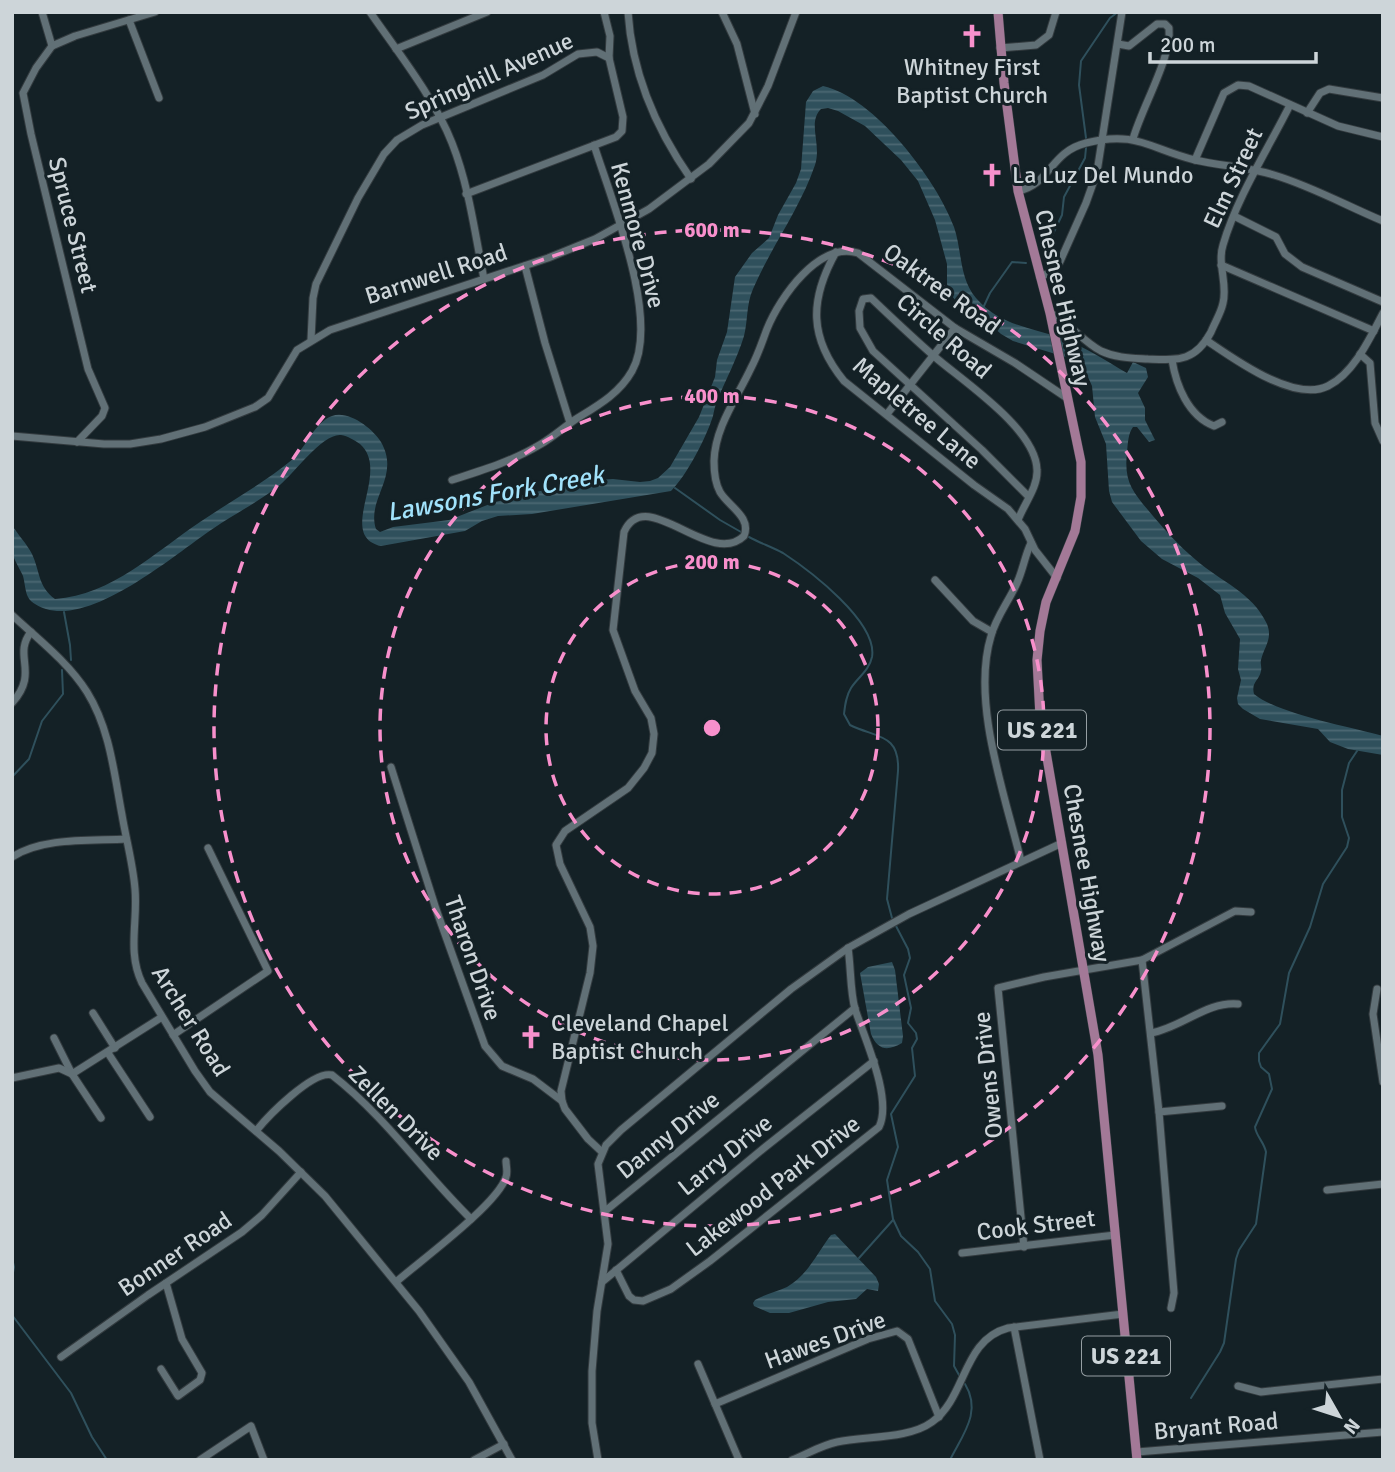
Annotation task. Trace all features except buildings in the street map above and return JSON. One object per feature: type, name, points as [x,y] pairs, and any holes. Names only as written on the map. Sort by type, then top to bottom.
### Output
[{"type":"main road","name":"Chesnee Highway","points":[[998,12],[1018,191],[1079,447],[1082,482],[1075,531],[1046,602],[1038,648],[1037,682],[1040,717],[1098,1055],[1137,1456]]},
{"type":"street","points":[[42,12],[52,46],[132,17],[155,12]]},
{"type":"street","points":[[370,12],[440,118],[459,160],[484,279]]},
{"type":"street","points":[[396,49],[487,12]]},
{"type":"street","points":[[466,194],[616,137],[624,128],[609,58],[610,36],[604,12]]},
{"type":"street","points":[[628,12],[636,67],[650,108],[670,147],[691,179]]},
{"type":"street","points":[[722,12],[737,44],[755,115]]},
{"type":"street","name":"Barnwell Road","points":[[12,436],[117,445],[142,443],[205,427],[255,407],[273,394],[292,357],[311,340],[339,326],[525,266],[573,248],[636,218],[691,179],[728,146],[755,115],[796,12]]},
{"type":"street","points":[[1000,48],[1036,45],[1049,35],[1056,12]]},
{"type":"street","points":[[1040,277],[1054,271],[1060,261],[1092,187],[1104,139],[1122,12]]},
{"type":"street","points":[[132,17],[159,98]]},
{"type":"street","points":[[1118,44],[1129,46],[1157,24],[1163,23],[1169,28],[1168,51],[1146,99],[1133,139]]},
{"type":"street","name":"Spruce Street","points":[[52,46],[27,83],[23,98],[88,369],[105,408],[102,416],[77,442]]},
{"type":"street","name":"Springhill Avenue","points":[[311,340],[316,284],[347,219],[390,147],[404,134],[543,75],[578,54],[591,52],[609,58]]},
{"type":"street","points":[[1195,160],[1224,93],[1238,85],[1249,86],[1347,129],[1383,137]]},
{"type":"street","points":[[1307,113],[1320,93],[1329,89],[1383,98]]},
{"type":"street","name":"Elm Street","points":[[1206,340],[1223,303],[1223,246],[1234,216],[1290,105]]},
{"type":"street","points":[[1018,191],[1031,188],[1039,182],[1065,151],[1078,145],[1104,139],[1133,139],[1195,160],[1257,170],[1283,178],[1383,221]]},
{"type":"street","name":"Kenmore Drive","points":[[452,480],[522,454],[605,400],[621,386],[633,369],[641,350],[640,307],[620,226],[594,145]]},
{"type":"street","points":[[1234,216],[1276,237],[1285,254],[1302,267],[1383,302]]},
{"type":"street","name":"Oaktree Road","points":[[836,252],[853,251],[863,255],[955,328],[1066,394]]},
{"type":"street","points":[[562,1101],[561,1091],[590,973],[593,946],[590,926],[560,864],[556,845],[565,831],[628,788],[649,759],[653,744],[651,718],[635,691],[614,635],[624,533],[633,520],[645,516],[698,538],[718,543],[733,543],[744,536],[746,528],[743,520],[722,496],[717,486],[714,457],[720,432],[778,307],[811,267],[836,252]]},
{"type":"street","name":"Mapletree Lane","points":[[836,252],[817,296],[815,310],[819,336],[829,359],[844,381],[1008,509],[1057,578]]},
{"type":"street","points":[[1221,265],[1374,331]]},
{"type":"street","points":[[525,266],[570,423]]},
{"type":"street","name":"Circle Road","points":[[1018,520],[1029,497],[1037,470],[1022,435],[1009,419],[933,356],[872,298],[862,300],[859,320],[867,345],[982,450],[1029,497]]},
{"type":"street","points":[[1049,313],[1059,317],[1093,346],[1108,354],[1125,358],[1172,360],[1191,355],[1206,340],[1252,370],[1308,390],[1318,390],[1333,384],[1360,354],[1383,313]]},
{"type":"street","points":[[887,414],[955,328]]},
{"type":"street","points":[[1360,354],[1370,363],[1375,423],[1383,441]]},
{"type":"street","points":[[1172,360],[1176,380],[1188,403],[1205,422],[1214,426],[1222,422]]},
{"type":"street","points":[[1021,861],[985,709],[985,673],[992,632],[1015,587],[1031,543]]},
{"type":"street","points":[[935,580],[973,621],[992,632]]},
{"type":"street","name":"Archer Road","points":[[12,615],[71,671],[99,715],[107,739],[135,890],[132,951],[142,984],[210,1092],[301,1172],[337,1210],[396,1282],[452,1355],[512,1460]]},
{"type":"street","points":[[12,703],[25,682],[27,671],[23,646],[31,632]]},
{"type":"street","name":"Tharon Drive","points":[[391,767],[480,1037],[491,1055],[502,1066],[533,1079],[562,1101],[572,1118],[602,1152]]},
{"type":"street","points":[[12,858],[29,848],[126,839]]},
{"type":"street","points":[[598,1460],[592,1423],[592,1395],[595,1334],[608,1244],[598,1171],[602,1152],[621,1130],[791,989],[848,948],[909,914],[1062,844]]},
{"type":"street","points":[[173,1035],[267,973],[268,968],[208,848]]},
{"type":"street","points":[[1085,970],[1142,960],[1234,911],[1251,912]]},
{"type":"street","name":"Lakewood Park Drive","points":[[616,1270],[629,1296],[634,1300],[643,1301],[663,1293],[710,1261],[876,1130],[882,1122],[883,1112],[874,1060],[855,1008],[848,948]]},
{"type":"street","points":[[1142,960],[1159,1112],[1174,1293],[1171,1308]]},
{"type":"street","name":"Owens Drive","points":[[1024,1247],[998,988],[1085,970]]},
{"type":"street","points":[[1377,989],[1373,1014],[1383,1082]]},
{"type":"street","points":[[1151,1033],[1164,1031],[1224,1003],[1238,1004]]},
{"type":"street","name":"Danny Drive","points":[[604,1212],[855,1008]]},
{"type":"street","points":[[93,1013],[150,1117]]},
{"type":"street","points":[[72,1074],[162,1017]]},
{"type":"street","points":[[54,1038],[72,1074],[101,1118]]},
{"type":"street","name":"Larry Drive","points":[[602,1282],[753,1156],[874,1060]]},
{"type":"street","points":[[12,1078],[59,1068],[72,1074]]},
{"type":"street","name":"Zellen Drive","points":[[256,1131],[280,1106],[310,1083],[324,1074],[332,1075],[396,1134],[451,1200],[471,1219]]},
{"type":"street","points":[[1159,1112],[1222,1106]]},
{"type":"street","points":[[396,1282],[471,1219],[498,1192],[507,1176],[506,1161]]},
{"type":"street","name":"Bonner Road","points":[[61,1357],[249,1227],[301,1172]]},
{"type":"street","points":[[1327,1190],[1383,1184]]},
{"type":"street","name":"Cook Street","points":[[961,1253],[1115,1234]]},
{"type":"street","points":[[161,1369],[177,1395],[200,1380],[202,1373],[182,1339],[166,1283]]},
{"type":"street","points":[[792,1460],[833,1443],[915,1431],[939,1417],[957,1390],[979,1346],[995,1332],[1013,1327],[1123,1314]]},
{"type":"street","points":[[1013,1327],[1040,1460]]},
{"type":"street","name":"Hawes Drive","points":[[715,1404],[868,1339],[897,1331],[904,1333],[908,1339],[939,1417]]},
{"type":"street","points":[[698,1364],[739,1460]]},
{"type":"street","points":[[1238,1386],[1261,1392],[1383,1379]]},
{"type":"street","points":[[200,1460],[251,1426],[264,1460]]},
{"type":"street","name":"Bryant Road","points":[[1137,1456],[1383,1432]]},
{"type":"street","points":[[474,1460],[504,1444]]},
{"type":"water","points":[[823,86],[843,93],[863,106],[919,165],[946,208],[957,236],[967,282],[985,307],[1005,320],[1078,345],[1127,373],[1133,362],[1146,368],[1148,377],[1138,393],[1145,408],[1145,420],[1155,440],[1149,442],[1137,427],[1131,430],[1126,462],[1130,484],[1142,503],[1189,554],[1245,595],[1261,613],[1269,634],[1254,694],[1297,714],[1383,736],[1383,755],[1348,749],[1330,742],[1318,729],[1260,719],[1238,704],[1241,680],[1238,669],[1240,639],[1225,613],[1220,595],[1198,578],[1162,559],[1141,541],[1112,502],[1106,444],[1095,417],[1092,386],[1084,368],[1072,359],[1013,341],[974,310],[955,300],[947,284],[947,264],[935,220],[918,181],[901,160],[865,126],[828,108],[821,109],[817,115],[815,165],[802,197],[753,289],[744,336],[710,425],[689,466],[671,491],[532,514],[498,516],[465,531],[381,546],[368,540],[363,529],[369,486],[368,456],[360,444],[346,436],[334,436],[318,446],[273,490],[157,569],[110,597],[66,611],[46,609],[29,599],[23,576],[12,552],[12,525],[32,554],[45,589],[55,599],[95,590],[132,570],[282,468],[298,454],[316,429],[332,416],[353,418],[381,442],[387,466],[386,477],[375,507],[376,529],[380,532],[393,527],[449,520],[495,502],[582,481],[613,479],[640,482],[658,478],[670,467],[699,417],[715,377],[717,360],[727,332],[735,277],[752,253],[769,238],[796,183],[801,169],[806,102],[813,91]]},
{"type":"water","points":[[892,962],[903,1036],[902,1043],[884,1048],[877,1044],[871,1034],[860,973],[868,967]]},
{"type":"water","points":[[835,1234],[876,1277],[878,1291],[867,1289],[856,1299],[828,1302],[789,1313],[770,1313],[754,1306],[755,1300],[794,1282],[831,1235]]},
{"type":"waterway","points":[[1086,138],[1079,85],[1081,61],[1110,18],[1118,12]]},
{"type":"waterway","points":[[1045,248],[1045,242],[1052,236],[1062,215],[1064,197],[1085,158],[1086,148]]},
{"type":"waterway","points":[[983,308],[1012,262],[1026,263]]},
{"type":"waterway","points":[[675,488],[741,532]]},
{"type":"waterway","points":[[749,537],[783,553],[824,584],[853,613],[871,643],[871,662],[849,691],[844,714],[850,725],[891,743],[898,759],[887,899],[892,918]]},
{"type":"waterway","points":[[64,612],[71,660]]},
{"type":"waterway","points":[[12,777],[29,759],[42,721],[63,694],[62,670]]},
{"type":"waterway","points":[[1191,1398],[1224,1343],[1236,1259],[1256,1224],[1266,1152],[1255,1127],[1272,1089],[1269,1074],[1261,1067],[1259,1053],[1280,1024],[1289,973],[1310,927],[1323,884],[1347,847],[1349,838],[1342,817],[1342,790],[1349,763],[1357,751]]},
{"type":"waterway","points":[[896,926],[910,958],[904,975],[911,1008],[908,1023],[917,1039],[912,1048],[915,1076],[891,1114],[898,1147],[887,1180],[893,1219],[901,1236],[918,1252],[930,1269],[935,1301],[952,1324],[955,1335],[954,1366],[959,1375]]},
{"type":"waterway","points":[[859,1258],[893,1220]]},
{"type":"waterway","points":[[12,1258],[12,1278]]},
{"type":"waterway","points":[[12,1315],[71,1393],[92,1437],[107,1460]]},
{"type":"waterway","points":[[950,1460],[965,1432],[971,1413],[970,1394],[965,1384]]},
{"type":"place","name":"Whitney First Baptist Church","points":[[972,36]]},
{"type":"place","name":"La Luz Del Mundo","points":[[992,175]]},
{"type":"place","name":"Cleveland Chapel Baptist Church","points":[[531,1037]]},
{"type":"water label","name":"Lawsons Fork Creek","points":[[495,493]]}]
